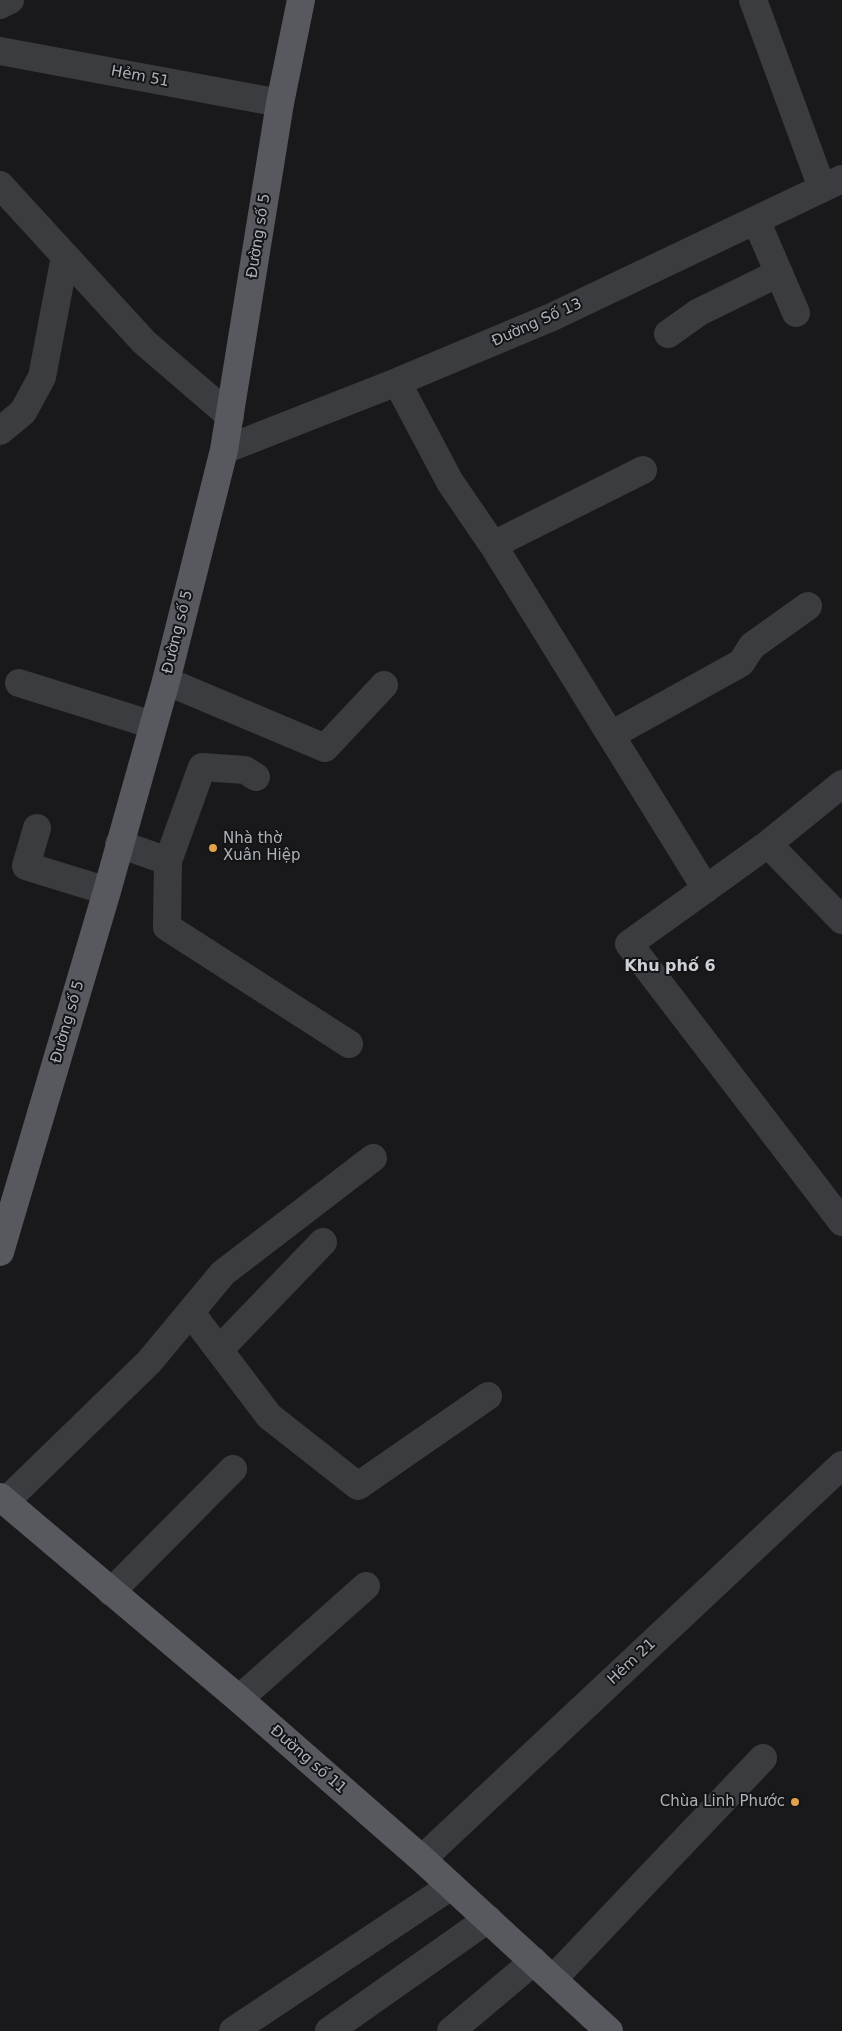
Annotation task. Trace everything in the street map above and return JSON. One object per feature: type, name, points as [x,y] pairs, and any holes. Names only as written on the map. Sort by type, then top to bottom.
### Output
[{"type":"main road","name":"Đường số 5","points":[[0,1252],[154,725],[224,450],[280,103],[302,0]]},
{"type":"main road","name":"Đường số 11","points":[[3,1500],[239,1699],[488,1919],[609,2031]]},
{"type":"street","points":[[0,5],[10,0]]},
{"type":"street","points":[[753,0],[832,184]]},
{"type":"street","name":"Hẻm 51","points":[[0,51],[280,103]]},
{"type":"street","name":"Đường Số 13","points":[[224,450],[397,382],[552,317],[832,184]]},
{"type":"street","points":[[0,185],[144,342],[230,416]]},
{"type":"street","points":[[756,220],[796,313]]},
{"type":"street","points":[[0,431],[23,412],[42,377],[65,256]]},
{"type":"street","points":[[668,334],[699,312],[779,273]]},
{"type":"street","points":[[397,382],[450,482],[493,545],[706,888]]},
{"type":"street","points":[[493,545],[643,470]]},
{"type":"street","points":[[611,735],[741,663],[752,646],[808,606]]},
{"type":"street","points":[[166,681],[325,748],[384,685]]},
{"type":"street","points":[[19,683],[154,725]]},
{"type":"street","points":[[256,777],[245,770],[202,767],[168,861],[167,927],[349,1044]]},
{"type":"street","points":[[842,784],[768,844],[629,944],[842,1222]]},
{"type":"street","points":[[38,828],[26,866],[107,891]]},
{"type":"street","points":[[119,844],[168,861]]},
{"type":"street","points":[[768,844],[842,920]]},
{"type":"street","points":[[3,1500],[149,1362],[223,1273],[373,1158]]},
{"type":"street","points":[[219,1350],[324,1242]]},
{"type":"street","points":[[191,1313],[269,1416],[358,1486],[488,1396]]},
{"type":"street","name":"Hẻm 21","points":[[422,1860],[842,1465]]},
{"type":"street","points":[[111,1592],[233,1469]]},
{"type":"street","points":[[239,1699],[366,1586]]},
{"type":"street","points":[[451,2031],[544,1970],[763,1758]]},
{"type":"street","points":[[233,2031],[451,1886]]},
{"type":"street","points":[[329,2031],[488,1919]]},
{"type":"place","name":"Nhà thờ Xuân Hiệp","points":[[213,848]]},
{"type":"place","name":"Chùa Linh Phước","points":[[795,1802]]},
{"type":"district","name":"Khu phố 6","points":[[670,967]]}]
